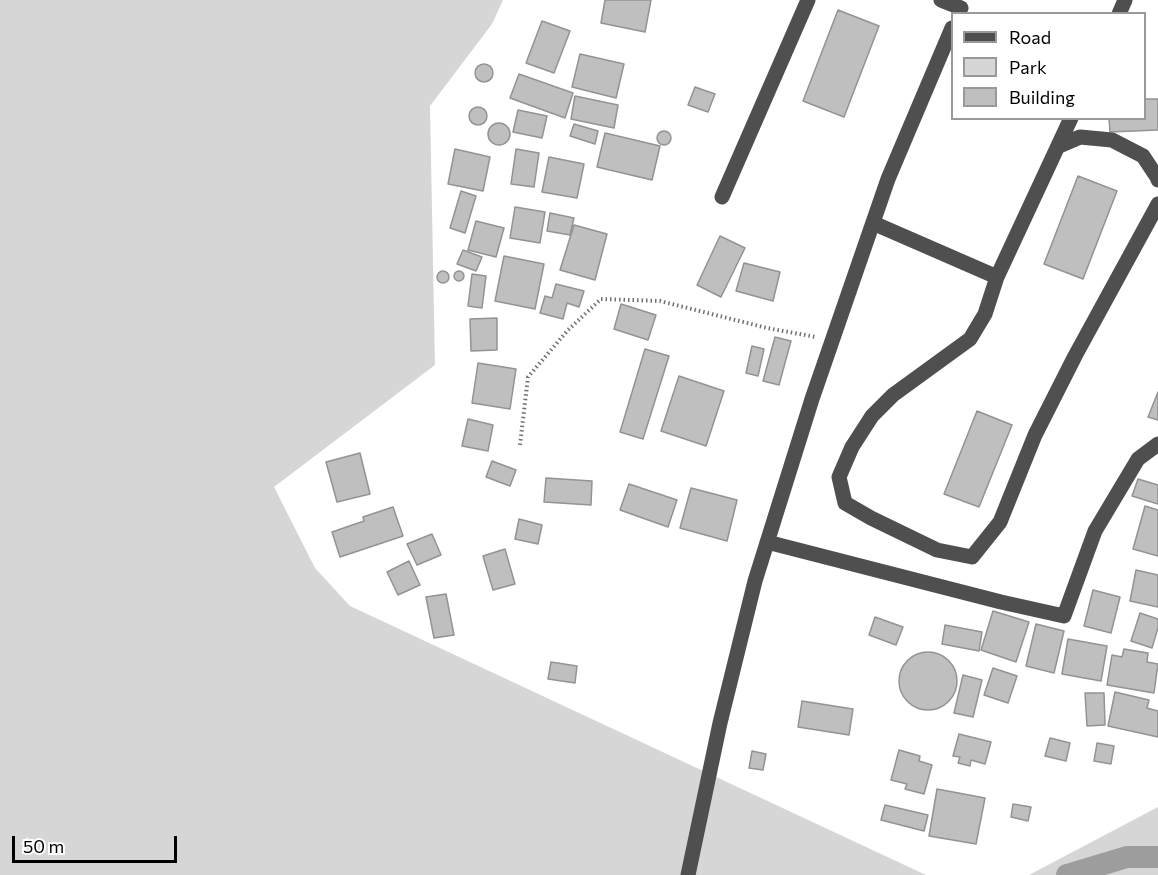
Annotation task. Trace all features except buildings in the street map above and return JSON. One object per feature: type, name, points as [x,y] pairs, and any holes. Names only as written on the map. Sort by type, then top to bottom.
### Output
[{"type":"street","points":[[722,197],[808,0]]},
{"type":"street","points":[[941,0],[961,7]]},
{"type":"street","points":[[688,875],[720,723],[755,581],[767,542],[812,399],[888,180],[951,30]]},
{"type":"street","points":[[1070,120],[997,277],[985,315],[970,339],[893,395],[872,416],[852,447],[839,477],[845,503],[937,550],[972,557],[1000,522],[1035,435],[1075,356],[1158,204]]},
{"type":"street","points":[[1059,146],[1080,137],[1112,140],[1143,156],[1158,180]]},
{"type":"street","points":[[873,223],[997,277]]},
{"type":"street","points":[[767,542],[1064,616],[1095,531],[1138,459],[1158,444]]},
{"type":"path","points":[[520,445],[528,377],[568,330],[600,299],[660,301],[767,328],[832,340]]},
{"type":"green space","points":[[0,0],[503,0],[492,24],[430,106],[435,365],[274,487],[315,568],[350,606],[926,875],[0,875]]},
{"type":"green space","points":[[1158,807],[1158,875],[1029,875]]},
{"type":"waterway","points":[[1067,875],[1127,857],[1158,857]]}]
